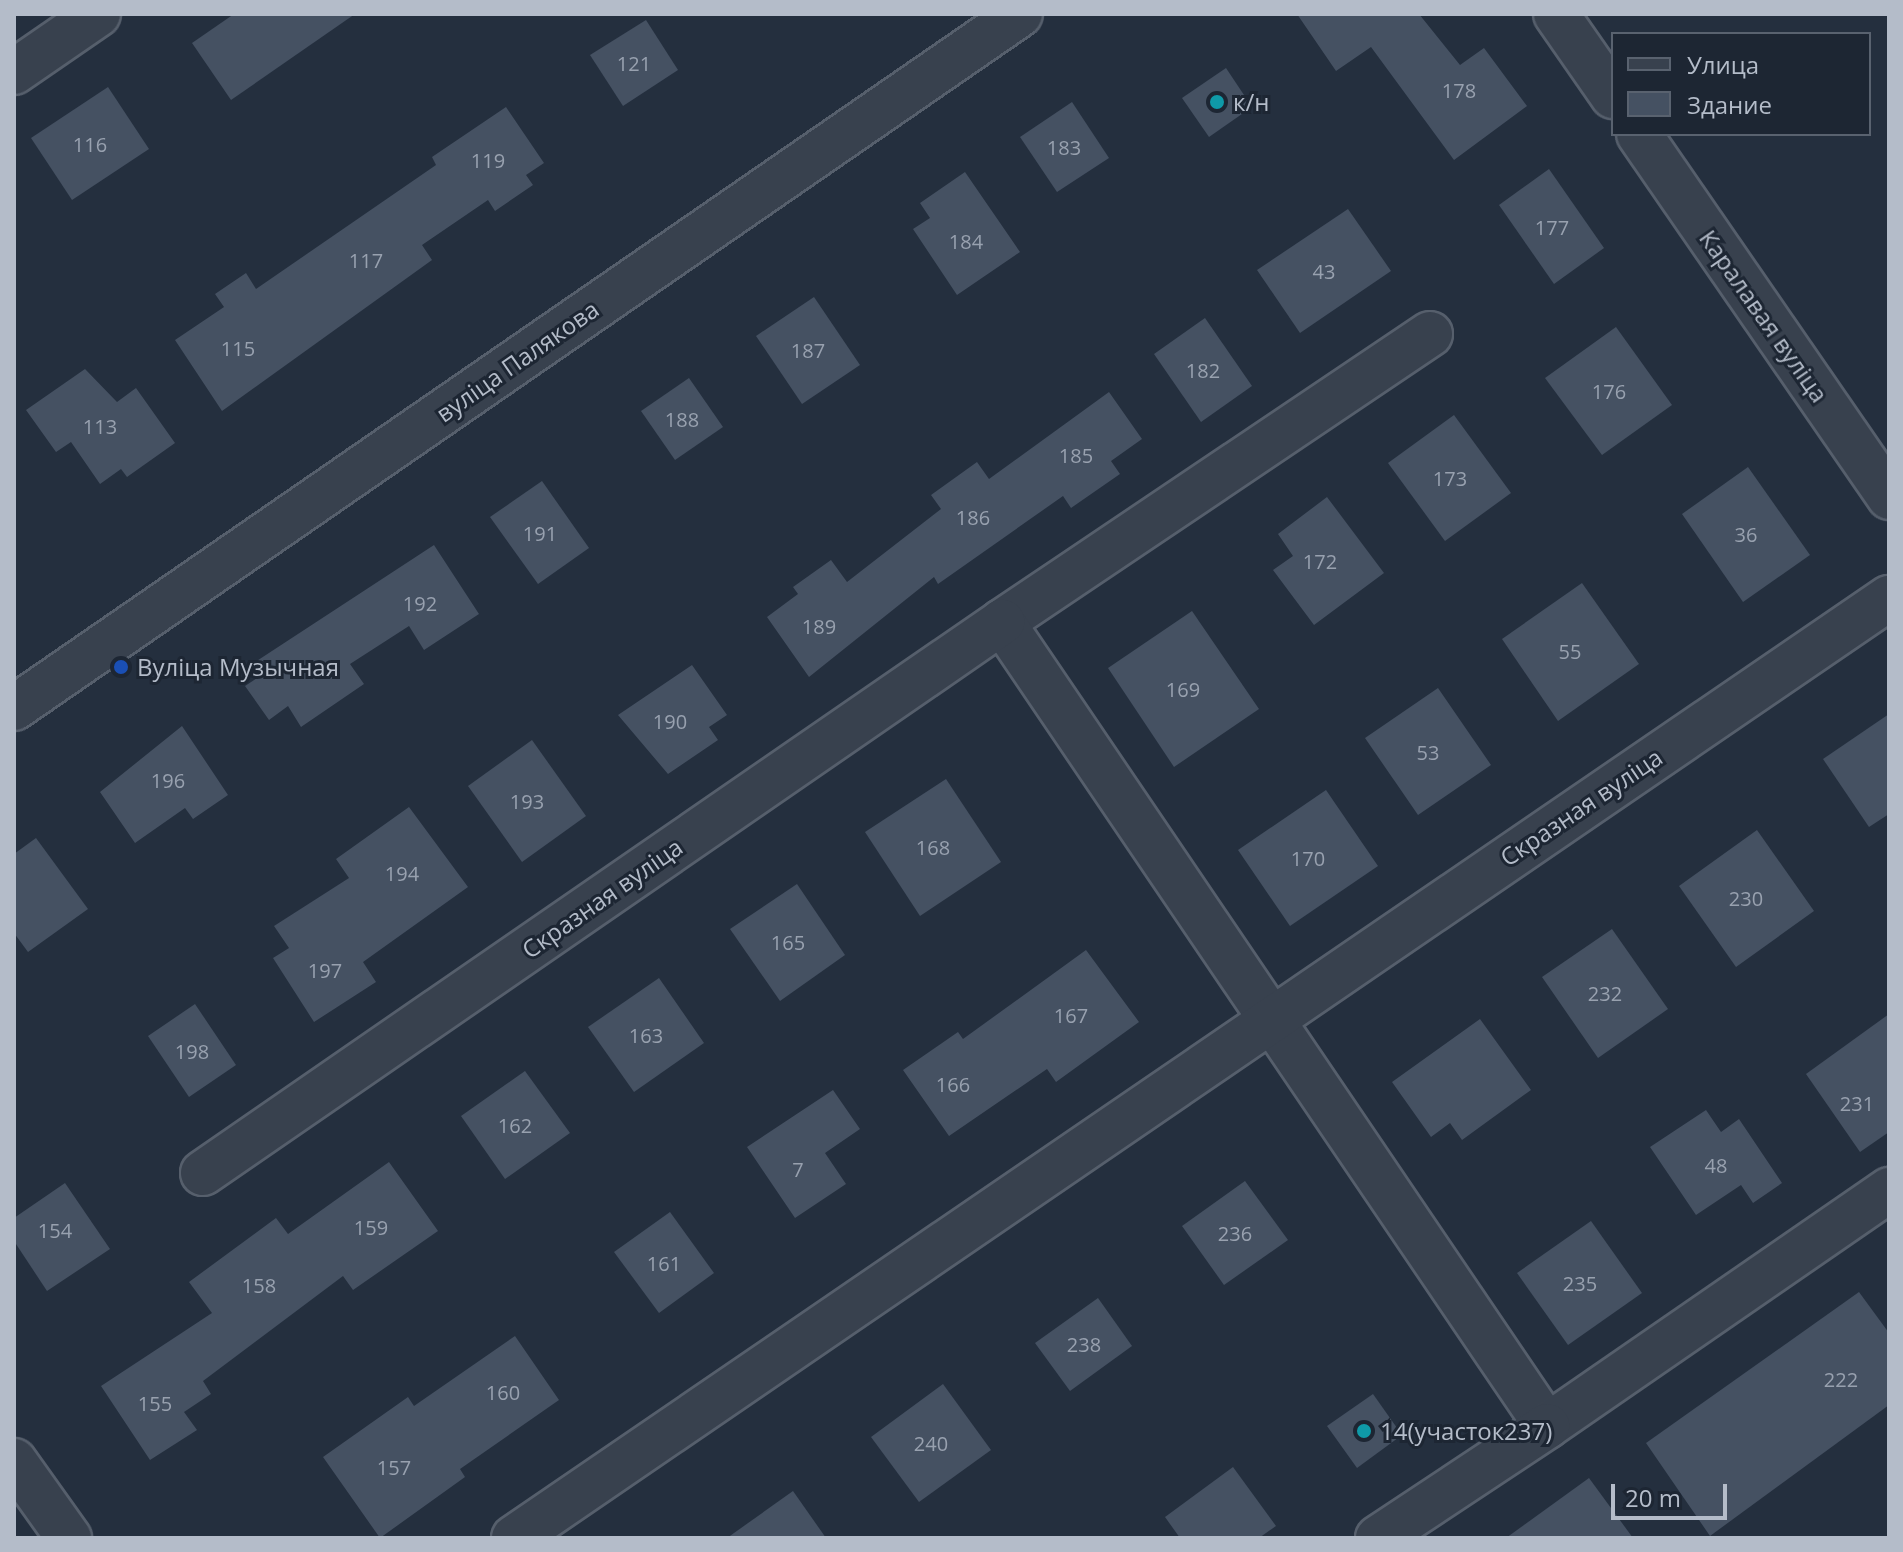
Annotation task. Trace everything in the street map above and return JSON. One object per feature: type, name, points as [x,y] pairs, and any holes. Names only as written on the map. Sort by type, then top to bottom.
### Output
[{"type":"street","points":[[14,72],[98,14]]},
{"type":"street","name":"вуліца Палякова","points":[[14,708],[1020,14]]},
{"type":"street","points":[[1556,14],[1611,93]]},
{"type":"street","name":"Каралавая вуліца","points":[[1640,136],[1889,497]]},
{"type":"street","name":"Скразная вуліца","points":[[203,1173],[1002,622],[1430,334]]},
{"type":"street","name":"Скразная вуліца","points":[[514,1538],[1273,1016],[1889,598]]},
{"type":"street","points":[[1002,622],[1273,1016],[1547,1426]]},
{"type":"street","points":[[1378,1538],[1547,1426],[1889,1190]]},
{"type":"street","points":[[14,1461],[69,1538]]},
{"type":"building","points":[[234,14],[355,14],[231,100],[192,43]]},
{"type":"building","points":[[1297,14],[1419,14],[1460,65],[1484,48],[1527,106],[1454,160],[1371,47],[1336,71]]},
{"type":"building","points":[[646,20],[678,70],[623,106],[590,55]]},
{"type":"building","name":"к/н","points":[[1226,68],[1252,107],[1209,137],[1182,98]]},
{"type":"building","points":[[108,87],[149,149],[72,200],[31,138]]},
{"type":"building","points":[[1072,102],[1109,158],[1057,192],[1020,137]]},
{"type":"building","points":[[506,107],[544,163],[526,175],[533,185],[495,211],[488,200],[422,245],[432,260],[222,411],[175,340],[224,307],[215,294],[246,273],[256,289],[436,165],[432,157]]},
{"type":"building","points":[[1549,169],[1604,248],[1554,284],[1499,205]]},
{"type":"building","points":[[965,172],[1020,252],[957,295],[913,229],[930,218],[920,203]]},
{"type":"building","points":[[1348,209],[1391,271],[1300,333],[1257,270]]},
{"type":"building","points":[[814,297],[860,365],[802,404],[756,336]]},
{"type":"building","points":[[1205,318],[1252,386],[1201,422],[1154,354]]},
{"type":"building","points":[[1616,327],[1672,405],[1602,455],[1545,378]]},
{"type":"building","points":[[85,369],[117,402],[136,388],[175,443],[127,477],[121,469],[100,484],[71,442],[56,452],[26,410]]},
{"type":"building","points":[[689,378],[723,427],[675,460],[641,411]]},
{"type":"building","points":[[1109,392],[1142,439],[1111,461],[1120,474],[1071,508],[1063,496],[938,584],[934,577],[809,677],[767,617],[798,594],[793,587],[831,560],[847,582],[941,509],[931,495],[977,462],[989,479]]},
{"type":"building","points":[[1454,415],[1511,493],[1445,541],[1388,463]]},
{"type":"building","points":[[1748,467],[1810,555],[1743,602],[1682,514]]},
{"type":"building","points":[[542,481],[589,548],[538,584],[490,517]]},
{"type":"building","points":[[1327,497],[1384,573],[1314,625],[1273,570],[1293,556],[1278,534]]},
{"type":"building","points":[[434,545],[479,614],[424,650],[409,626],[350,664],[364,684],[301,727],[288,706],[269,720],[245,686],[260,676],[252,664]]},
{"type":"building","points":[[1582,583],[1639,664],[1558,721],[1502,639]]},
{"type":"building","points":[[1192,611],[1259,709],[1174,767],[1108,668]]},
{"type":"building","points":[[692,665],[727,715],[709,727],[718,740],[668,774],[618,715]]},
{"type":"building","points":[[1438,688],[1491,765],[1418,815],[1365,738]]},
{"type":"building","points":[[1889,714],[1889,814],[1869,827],[1823,759]]},
{"type":"building","points":[[182,726],[228,795],[193,819],[185,808],[135,843],[100,792]]},
{"type":"building","points":[[532,740],[586,816],[522,862],[468,786]]},
{"type":"building","points":[[946,779],[1001,862],[920,916],[865,832]]},
{"type":"building","points":[[1326,790],[1378,866],[1290,926],[1238,850]]},
{"type":"building","points":[[409,807],[468,887],[363,962],[376,982],[314,1022],[273,958],[289,948],[274,926],[349,878],[336,859]]},
{"type":"building","points":[[1757,830],[1814,911],[1736,967],[1679,886]]},
{"type":"building","points":[[36,838],[88,909],[28,952],[14,933],[14,854]]},
{"type":"building","points":[[797,884],[845,955],[780,1001],[730,929]]},
{"type":"building","points":[[1612,929],[1668,1009],[1598,1058],[1542,977]]},
{"type":"building","points":[[1086,950],[1139,1022],[1056,1082],[1047,1069],[949,1136],[903,1070],[958,1032],[963,1039]]},
{"type":"building","points":[[659,978],[704,1043],[634,1092],[588,1027]]},
{"type":"building","points":[[195,1004],[236,1065],[189,1097],[148,1036]]},
{"type":"building","points":[[1889,1014],[1889,1132],[1860,1152],[1806,1074]]},
{"type":"building","points":[[1480,1019],[1531,1090],[1462,1140],[1450,1123],[1431,1137],[1392,1082]]},
{"type":"building","points":[[525,1071],[570,1133],[505,1179],[461,1116]]},
{"type":"building","points":[[833,1090],[860,1129],[825,1153],[846,1184],[795,1218],[747,1147]]},
{"type":"building","points":[[1706,1110],[1721,1132],[1739,1119],[1782,1183],[1753,1203],[1741,1185],[1696,1215],[1650,1147]]},
{"type":"building","points":[[389,1162],[438,1231],[353,1290],[343,1276],[203,1381],[211,1394],[184,1412],[197,1430],[150,1460],[101,1386],[212,1313],[189,1282],[276,1218],[288,1234]]},
{"type":"building","points":[[1245,1181],[1288,1240],[1224,1285],[1182,1226]]},
{"type":"building","points":[[65,1183],[110,1249],[47,1291],[14,1241],[14,1218]]},
{"type":"building","points":[[670,1212],[714,1273],[659,1313],[614,1252]]},
{"type":"building","points":[[1591,1221],[1642,1293],[1568,1345],[1517,1273]]},
{"type":"building","points":[[1859,1292],[1889,1333],[1889,1405],[1710,1536],[1646,1443]]},
{"type":"building","points":[[1098,1298],[1132,1346],[1070,1391],[1035,1343]]},
{"type":"building","points":[[515,1336],[559,1400],[460,1469],[465,1477],[380,1538],[323,1457],[408,1397],[414,1406]]},
{"type":"building","points":[[943,1384],[991,1450],[919,1502],[871,1437]]},
{"type":"building","name":"14(участок237)","points":[[1373,1394],[1402,1435],[1357,1468],[1327,1426]]},
{"type":"building","points":[[1233,1467],[1276,1526],[1259,1538],[1180,1538],[1165,1517]]},
{"type":"building","points":[[1589,1478],[1633,1538],[1506,1538]]},
{"type":"building","points":[[793,1491],[826,1538],[727,1538]]},
{"type":"place","name":"к/н","points":[[1217,102]]},
{"type":"place","name":"Вуліца Музычная","points":[[121,667]]},
{"type":"place","name":"14(участок237)","points":[[1364,1431]]}]
